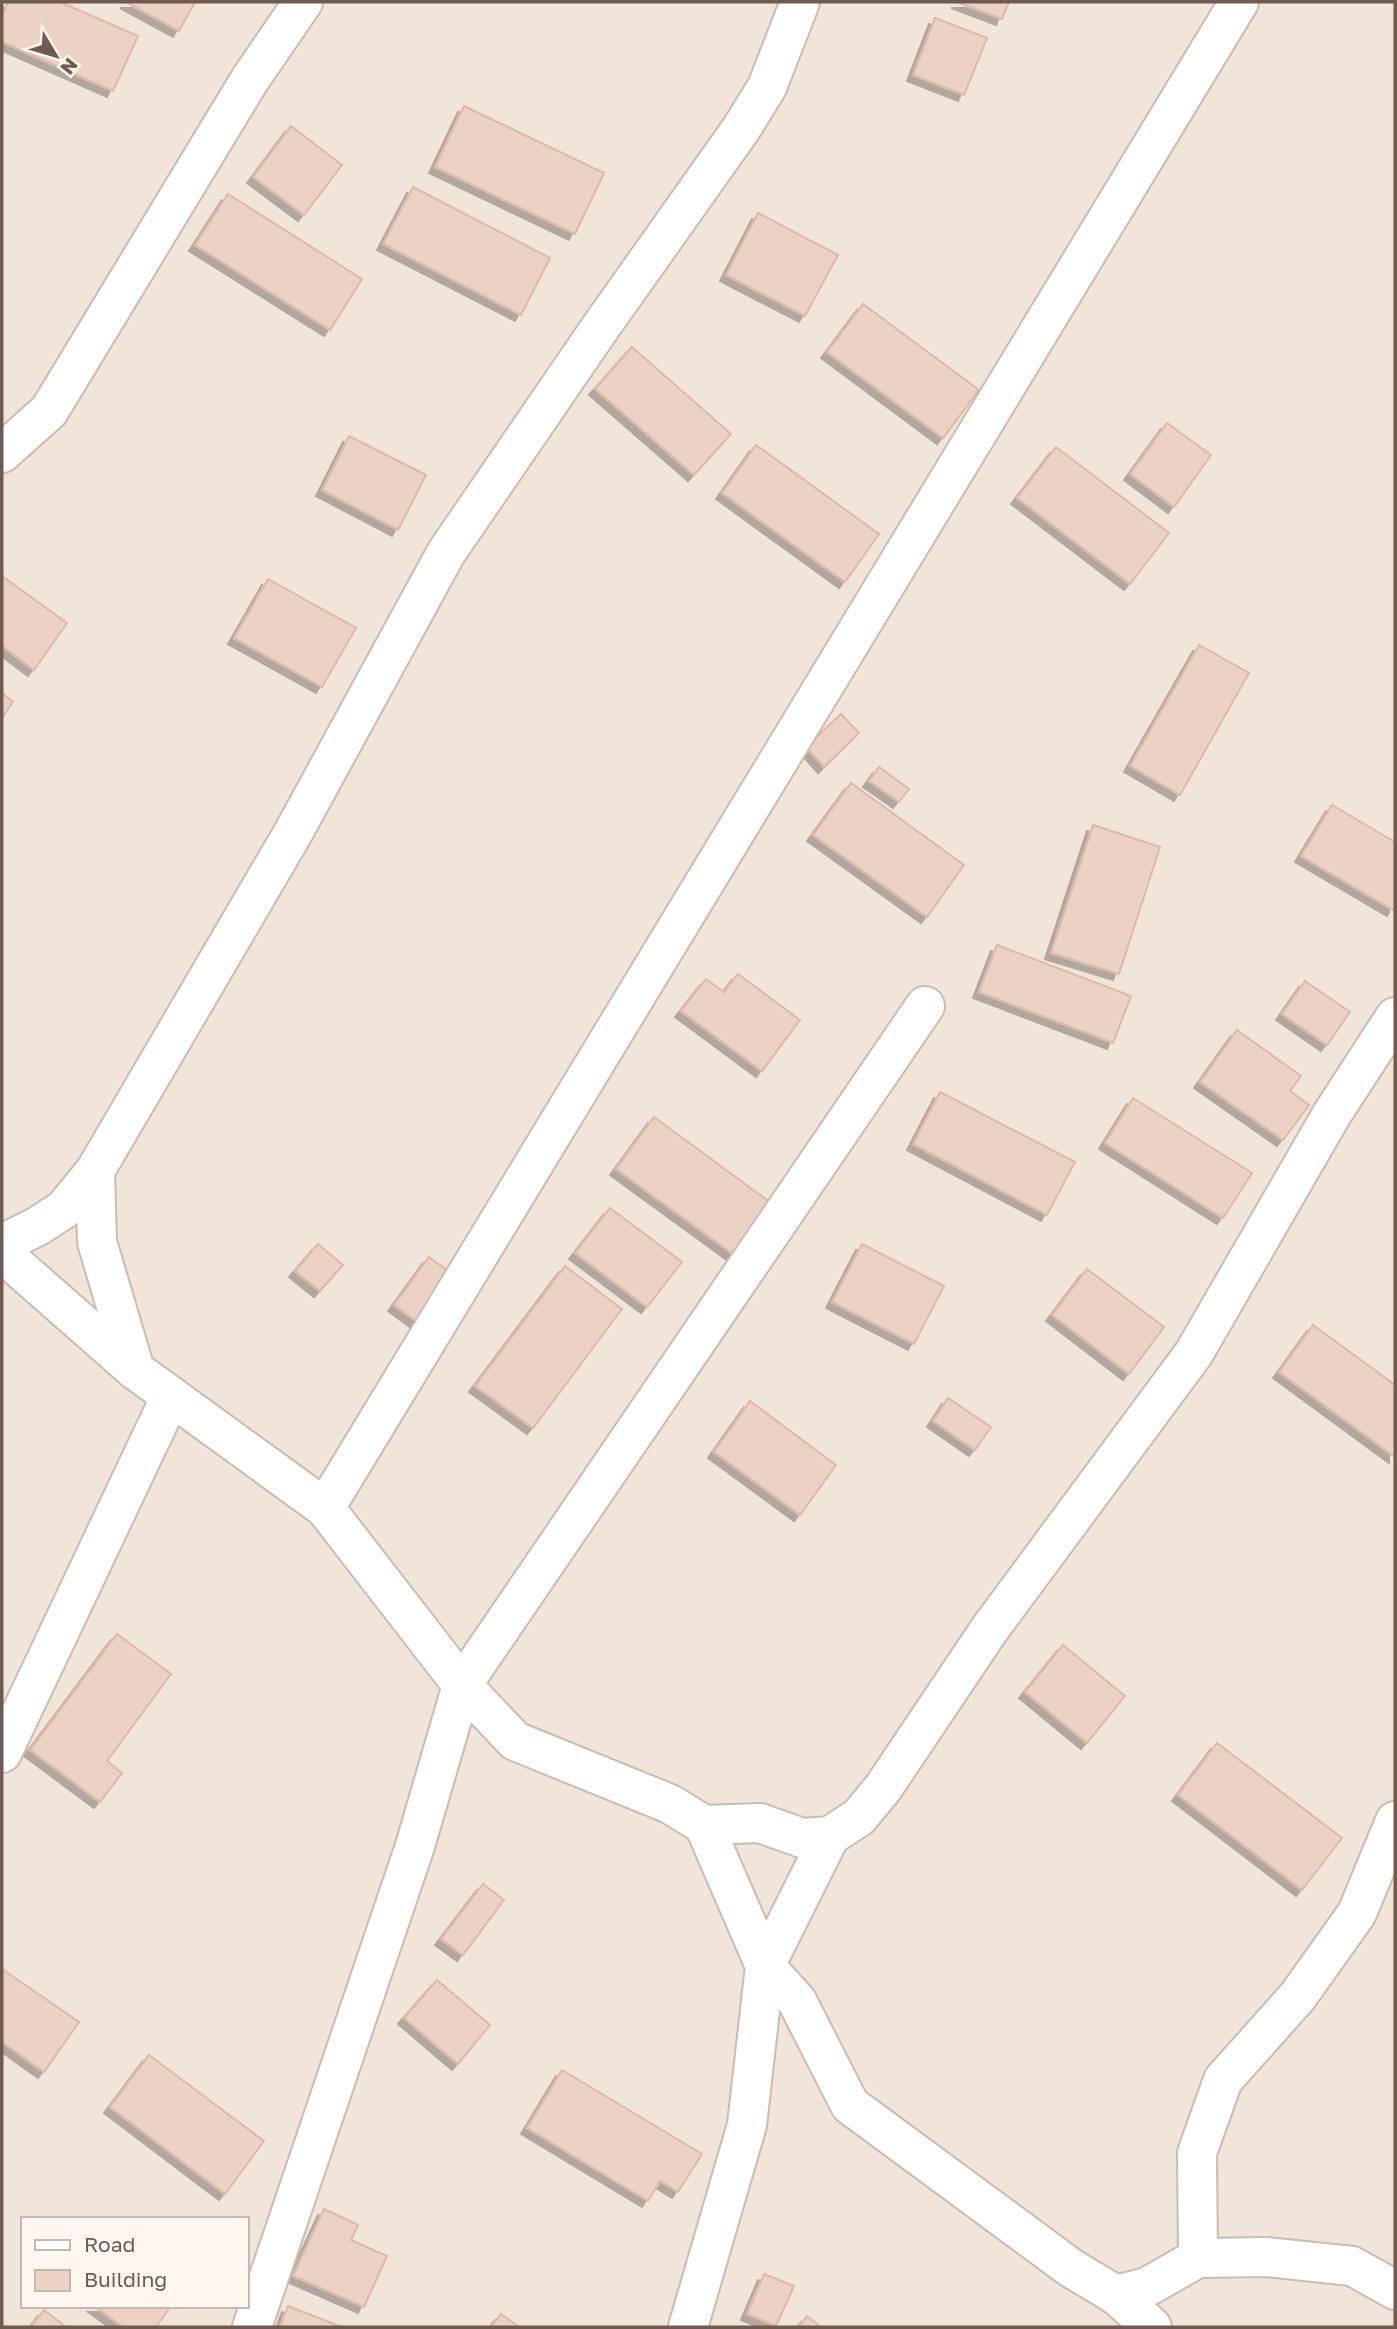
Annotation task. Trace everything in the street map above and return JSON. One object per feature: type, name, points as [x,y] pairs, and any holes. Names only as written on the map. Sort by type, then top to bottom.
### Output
[{"type":"street","points":[[2,453],[49,411],[249,81],[303,2]]},
{"type":"street","points":[[2,1244],[38,1227],[64,1209],[95,1171],[293,833],[446,553],[741,129],[767,87],[800,2]]},
{"type":"street","points":[[325,1508],[1239,2]]},
{"type":"street","points":[[252,2327],[415,1846],[462,1685],[925,1006]]},
{"type":"street","points":[[2,1253],[135,1370],[325,1508],[462,1685],[515,1741],[670,1804],[704,1825],[760,1823],[802,1838],[830,1836],[859,1817],[883,1788],[989,1630],[1194,1353],[1332,1114],[1395,1017]]},
{"type":"street","points":[[95,1171],[97,1242],[135,1370]]},
{"type":"street","points":[[2,1754],[171,1396]]},
{"type":"street","points":[[1199,2258],[1197,2153],[1223,2080],[1298,1996],[1357,1913],[1395,1821]]},
{"type":"street","points":[[704,1825],[765,1966],[797,2001],[850,2105],[1071,2268],[1116,2295],[1152,2327]]},
{"type":"street","points":[[688,2327],[747,2125],[765,1966],[830,1836]]},
{"type":"street","points":[[1116,2295],[1147,2287],[1199,2258],[1267,2257],[1352,2266],[1395,2290]]},
{"type":"shaded area","points":[[2,2],[1395,2],[1395,2327],[2,2327]]},
{"type":"building","points":[[8,2],[60,2],[138,36],[113,91],[2,42],[2,16]]},
{"type":"building","points":[[126,2],[195,2],[179,31]]},
{"type":"building","points":[[957,2],[1009,2],[1002,19]]},
{"type":"building","points":[[935,18],[987,38],[964,95],[913,75]]},
{"type":"building","points":[[464,106],[604,173],[575,234],[435,167]]},
{"type":"building","points":[[291,126],[342,165],[304,215],[253,177]]},
{"type":"building","points":[[413,187],[550,258],[521,315],[383,244]]},
{"type":"building","points":[[228,194],[362,279],[330,330],[195,245]]},
{"type":"building","points":[[758,213],[838,255],[805,316],[726,275]]},
{"type":"building","points":[[863,304],[979,390],[943,438],[827,352]]},
{"type":"building","points":[[632,347],[731,434],[694,475],[595,389]]},
{"type":"building","points":[[1167,423],[1211,455],[1174,507],[1130,474]]},
{"type":"building","points":[[349,436],[426,475],[398,530],[322,490]]},
{"type":"building","points":[[756,445],[879,534],[845,582],[722,493]]},
{"type":"building","points":[[1056,447],[1169,533],[1130,584],[1017,498]]},
{"type":"building","points":[[2,576],[67,623],[34,670],[2,646]]},
{"type":"building","points":[[268,579],[356,628],[322,687],[234,638]]},
{"type":"building","points":[[1199,645],[1249,673],[1180,795],[1130,766]]},
{"type":"building","points":[[2,693],[13,702],[2,718]]},
{"type":"building","points":[[841,714],[859,733],[824,767],[806,747]]},
{"type":"building","points":[[879,767],[909,789],[899,802],[869,781]]},
{"type":"building","points":[[851,783],[964,865],[927,917],[813,835]]},
{"type":"building","points":[[1332,805],[1395,842],[1393,910],[1301,856]]},
{"type":"building","points":[[1093,825],[1160,847],[1119,974],[1051,953]]},
{"type":"building","points":[[997,945],[1131,996],[1113,1043],[979,992]]},
{"type":"building","points":[[738,974],[800,1020],[762,1071],[681,1011],[706,979],[724,992]]},
{"type":"building","points":[[1305,981],[1350,1012],[1327,1045],[1282,1014]]},
{"type":"building","points":[[1237,1030],[1301,1076],[1290,1091],[1309,1105],[1283,1140],[1200,1082]]},
{"type":"building","points":[[940,1092],[1075,1162],[1047,1215],[913,1144]]},
{"type":"building","points":[[1133,1098],[1252,1173],[1223,1218],[1105,1143]]},
{"type":"building","points":[[654,1117],[775,1206],[737,1257],[616,1169]]},
{"type":"building","points":[[610,1208],[682,1262],[647,1307],[575,1253]]},
{"type":"building","points":[[318,1244],[343,1265],[320,1291],[295,1271]]},
{"type":"building","points":[[862,1244],[944,1286],[914,1344],[832,1302]]},
{"type":"building","points":[[429,1257],[451,1273],[416,1321],[394,1305]]},
{"type":"building","points":[[565,1266],[622,1309],[533,1428],[475,1386]]},
{"type":"building","points":[[1087,1269],[1164,1327],[1129,1374],[1052,1315]]},
{"type":"building","points":[[1313,1325],[1395,1385],[1395,1457],[1279,1372]]},
{"type":"building","points":[[948,1398],[991,1427],[975,1450],[933,1421]]},
{"type":"building","points":[[750,1401],[836,1465],[800,1515],[714,1452]]},
{"type":"building","points":[[117,1634],[171,1674],[107,1761],[122,1773],[100,1802],[30,1750]]},
{"type":"building","points":[[1063,1645],[1125,1696],[1087,1743],[1025,1692]]},
{"type":"building","points":[[1217,1743],[1342,1838],[1302,1890],[1178,1795]]},
{"type":"building","points":[[483,1884],[504,1900],[463,1955],[441,1939]]},
{"type":"building","points":[[2,1969],[79,2022],[44,2072],[2,2042]]},
{"type":"building","points":[[437,1980],[490,2025],[458,2064],[404,2018]]},
{"type":"building","points":[[149,2055],[264,2141],[225,2194],[110,2107]]},
{"type":"building","points":[[562,2070],[702,2154],[678,2192],[660,2181],[648,2201],[527,2128]]},
{"type":"building","points":[[324,2209],[358,2225],[351,2240],[387,2256],[364,2307],[293,2276]]},
{"type":"building","points":[[764,2274],[794,2286],[776,2326],[747,2314]]},
{"type":"building","points":[[288,2306],[342,2327],[280,2327]]},
{"type":"building","points":[[97,2308],[170,2308],[156,2327],[123,2327]]},
{"type":"building","points":[[44,2310],[66,2327],[31,2327]]},
{"type":"building","points":[[501,2314],[519,2327],[491,2327]]},
{"type":"building","points":[[807,2316],[821,2327],[798,2327]]}]
